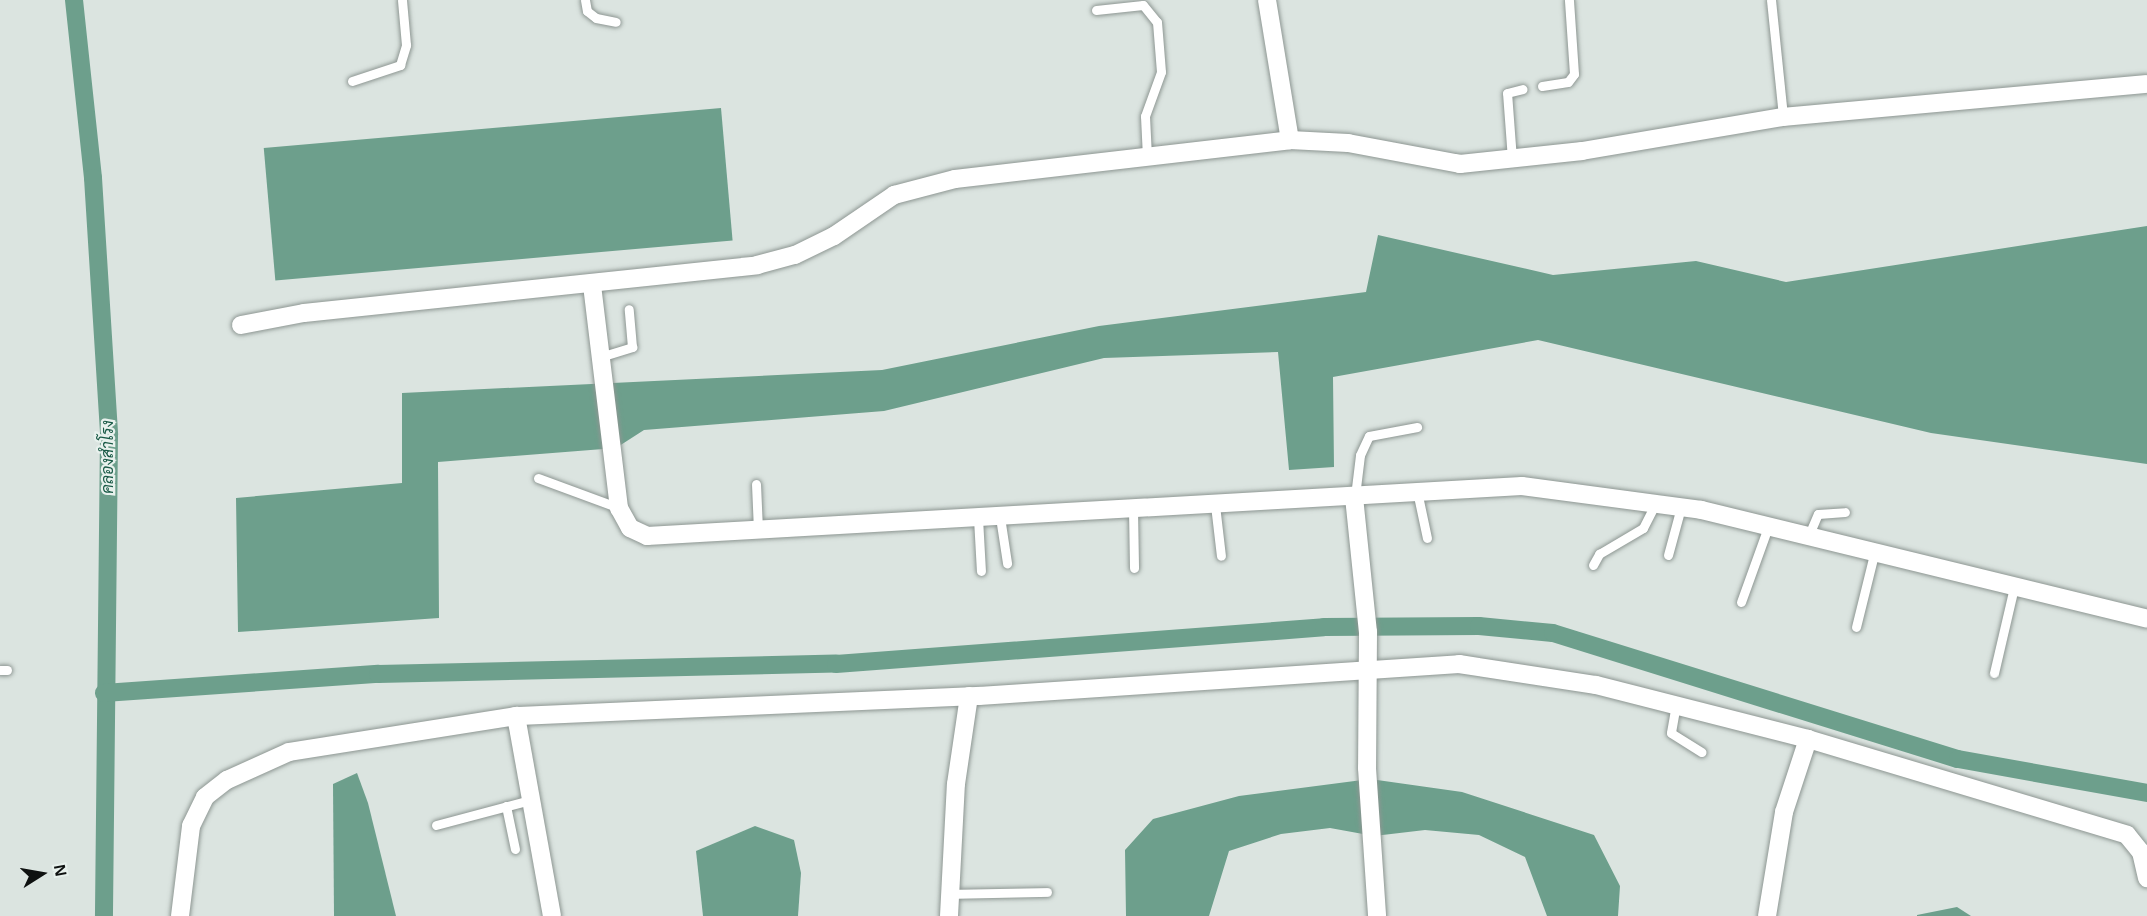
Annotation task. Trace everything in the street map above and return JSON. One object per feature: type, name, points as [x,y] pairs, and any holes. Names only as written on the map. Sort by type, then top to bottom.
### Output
[{"type":"street","points":[[1267,0],[1290,140]]},
{"type":"street","points":[[241,325],[304,313],[592,285],[758,266],[795,255],[894,195],[955,179],[1290,140],[1348,143],[1460,164],[1512,159],[1783,117],[2147,84]]},
{"type":"street","points":[[592,285],[609,450],[618,508],[630,528],[647,536],[1522,486],[1681,507],[2147,619]]},
{"type":"street","points":[[1354,497],[1368,632],[1367,768],[1377,916]]},
{"type":"street","points":[[180,916],[191,826],[205,797],[227,780],[289,752],[516,716],[969,696],[1368,666],[1521,669],[1676,704],[1808,739],[2127,836],[2141,852],[2147,878]]},
{"type":"street","points":[[945,915],[950,894],[956,784],[969,696]]},
{"type":"street","points":[[516,716],[552,916]]},
{"type":"street","points":[[1767,916],[1784,812],[1808,739]]},
{"type":"lane","points":[[352,81],[400,65],[406,45],[402,0]]},
{"type":"lane","points":[[585,0],[586,11],[596,18],[616,22]]},
{"type":"lane","points":[[1542,86],[1568,82],[1575,74],[1569,0]]},
{"type":"lane","points":[[1771,0],[1783,117]]},
{"type":"lane","points":[[1096,10],[1143,5],[1157,22],[1161,72],[1145,116],[1147,157]]},
{"type":"lane","points":[[1512,159],[1507,93],[1522,89]]},
{"type":"lane","points":[[599,357],[632,347],[629,309]]},
{"type":"lane","points":[[1354,497],[1360,454],[1369,436],[1417,427]]},
{"type":"lane","points":[[538,478],[618,508]]},
{"type":"lane","points":[[756,484],[758,530]]},
{"type":"lane","points":[[1417,491],[1427,538]]},
{"type":"lane","points":[[1593,565],[1599,554],[1643,528],[1655,504]]},
{"type":"lane","points":[[1215,505],[1221,556]]},
{"type":"lane","points":[[1668,555],[1681,507]]},
{"type":"lane","points":[[1133,509],[1134,568]]},
{"type":"lane","points":[[1808,537],[1818,514],[1845,512]]},
{"type":"lane","points":[[1000,517],[1007,563]]},
{"type":"lane","points":[[978,518],[981,571]]},
{"type":"lane","points":[[1741,602],[1768,527]]},
{"type":"lane","points":[[1856,627],[1874,554]]},
{"type":"lane","points":[[1994,673],[2014,587]]},
{"type":"lane","points":[[1676,704],[1671,733],[1701,752]]},
{"type":"lane","points":[[436,825],[531,800]]},
{"type":"lane","points":[[506,806],[515,849]]},
{"type":"lane","points":[[950,894],[1047,891]]},
{"type":"shaded area","points":[[721,108],[733,240],[275,280],[264,148]]},
{"type":"shaded area","points":[[2147,226],[2147,464],[1931,433],[1538,340],[1333,377],[1334,467],[1289,470],[1278,352],[1104,358],[884,411],[644,430],[616,448],[438,462],[439,618],[238,632],[236,498],[402,483],[402,393],[882,370],[1099,326],[1366,292],[1378,235],[1553,275],[1696,261],[1786,282]]},
{"type":"shaded area","points":[[357,773],[368,803],[396,916],[334,916],[333,784]]},
{"type":"shaded area","points":[[1370,779],[1462,792],[1594,835],[1620,886],[1618,916],[1547,916],[1525,857],[1479,835],[1425,830],[1374,836],[1330,828],[1281,834],[1229,851],[1209,916],[1126,916],[1125,850],[1153,819],[1239,796]]},
{"type":"shaded area","points":[[755,826],[794,840],[801,873],[798,916],[703,916],[696,851]]},
{"type":"shaded area","points":[[1957,907],[1971,916],[1917,916],[1917,915]]},
{"type":"waterway","name":"คลองสำโรง","points":[[74,0],[93,178],[109,435],[104,916]]},
{"type":"waterway","points":[[104,693],[378,674],[836,664],[1324,627],[1479,626],[1553,633],[1958,759],[2147,793]]}]
